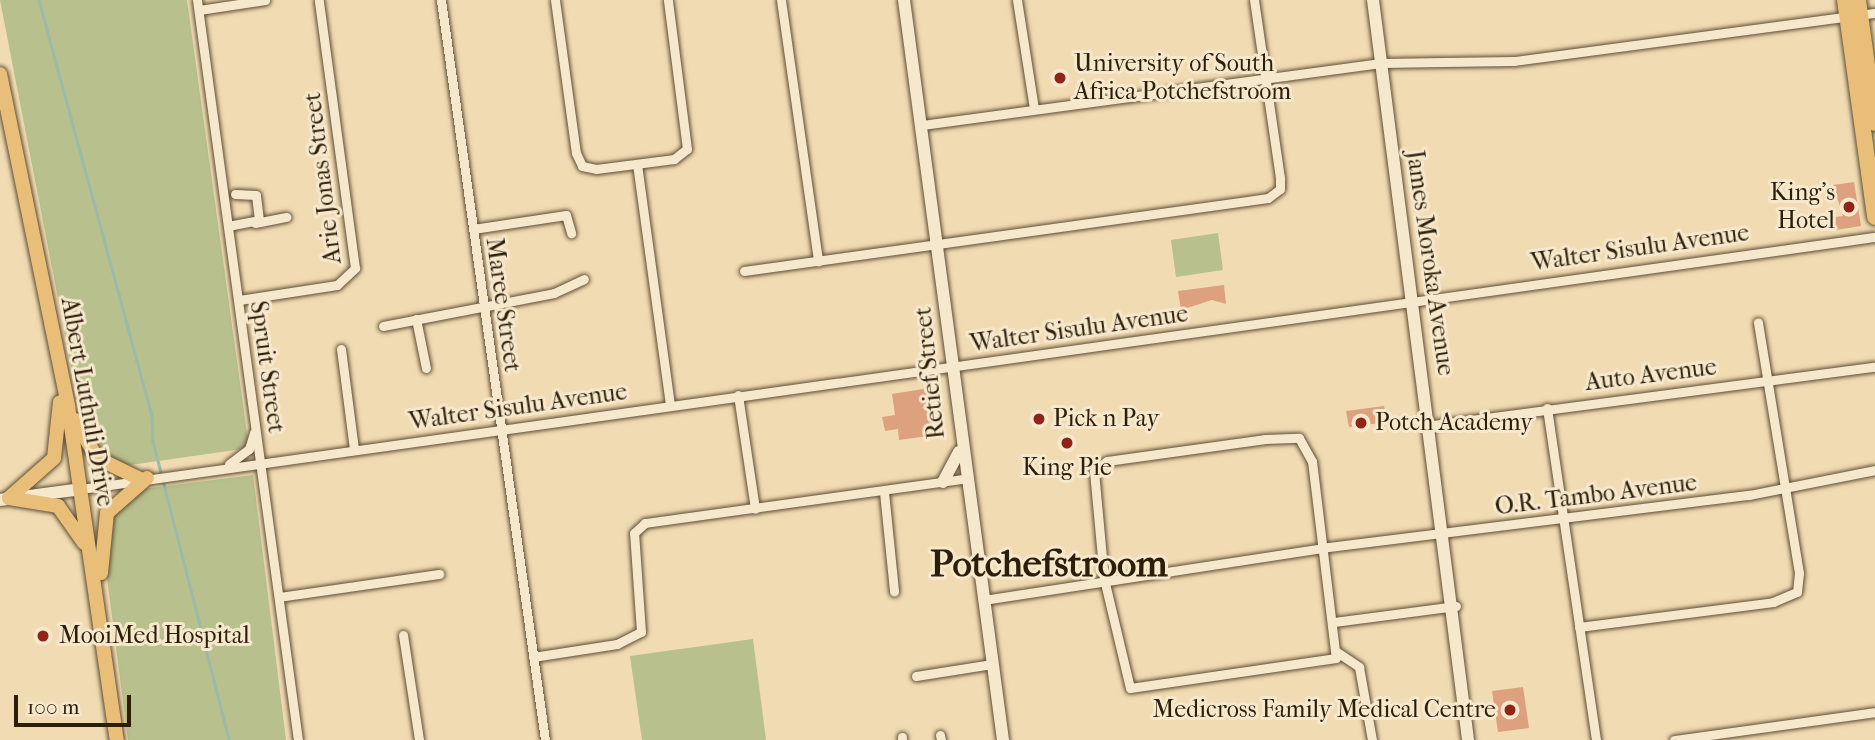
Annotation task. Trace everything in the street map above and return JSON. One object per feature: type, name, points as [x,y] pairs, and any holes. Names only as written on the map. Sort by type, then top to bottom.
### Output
[{"type":"highway","points":[[1857,9],[1875,123]]},
{"type":"highway","points":[[1857,9],[1875,217]]},
{"type":"main road","name":"Albert Luthuli Drive","points":[[0,74],[68,406],[100,609],[117,740]]},
{"type":"main road","points":[[5,499],[54,458],[60,438],[58,365]]},
{"type":"main road","points":[[68,406],[97,458],[147,478],[107,513],[100,609]]},
{"type":"main road","points":[[5,499],[43,500],[65,511],[92,563]]},
{"type":"street","points":[[198,5],[265,0]]},
{"type":"street","name":"Arie Jonas Street","points":[[239,300],[337,285],[355,268],[319,0]]},
{"type":"street","name":"Maree Street","points":[[441,0],[545,740]]},
{"type":"street","points":[[555,0],[579,162],[591,169],[674,159],[688,143],[668,0]]},
{"type":"street","points":[[781,0],[818,261]]},
{"type":"street","name":"Retief Street","points":[[904,0],[937,245],[949,367],[1003,740]]},
{"type":"street","points":[[1017,0],[1034,109]]},
{"type":"street","points":[[744,271],[937,245],[1276,193],[1280,178],[1255,0]]},
{"type":"street","name":"James Moroka Avenue","points":[[1373,0],[1456,606],[1468,740]]},
{"type":"street","name":"Spruit Street","points":[[198,5],[299,740]]},
{"type":"street","points":[[922,125],[1381,63],[1514,61],[1857,9]]},
{"type":"street","points":[[637,164],[670,405]]},
{"type":"street","points":[[235,194],[256,195],[256,223]]},
{"type":"street","points":[[473,229],[566,215],[571,233]]},
{"type":"street","points":[[228,226],[286,217]]},
{"type":"street","name":"Walter Sisulu Avenue","points":[[80,489],[262,461],[1875,237]]},
{"type":"street","points":[[383,326],[554,293],[584,279]]},
{"type":"street","points":[[416,319],[426,368]]},
{"type":"street","points":[[1579,628],[1792,596],[1800,580],[1758,322]]},
{"type":"street","points":[[341,349],[354,449]]},
{"type":"street","name":"Auto Avenue","points":[[1432,425],[1875,367]]},
{"type":"street","points":[[738,395],[755,509]]},
{"type":"street","points":[[1547,408],[1596,740]]},
{"type":"street","points":[[225,467],[249,449],[254,424]]},
{"type":"street","points":[[1298,438],[1312,461],[1321,548],[1337,652],[1322,664],[1141,690],[1125,680],[1104,579],[1093,475],[1107,461],[1298,438]]},
{"type":"street","points":[[943,482],[960,449]]},
{"type":"street","name":"O.R. Tambo Avenue","points":[[983,600],[1104,579],[1321,548],[1784,489],[1875,470]]},
{"type":"street","points":[[533,657],[617,644],[641,632],[637,527],[964,479]]},
{"type":"street","points":[[5,499],[80,489]]},
{"type":"street","points":[[884,492],[894,591]]},
{"type":"street","points":[[279,597],[439,574]]},
{"type":"street","points":[[1334,622],[1456,606]]},
{"type":"street","points":[[403,635],[419,740]]},
{"type":"street","points":[[1337,652],[1359,667],[1372,740]]},
{"type":"street","points":[[916,676],[992,664]]},
{"type":"street","points":[[1674,740],[1875,712]]},
{"type":"green space","points":[[0,0],[187,0],[249,448],[123,466],[108,461],[84,432]]},
{"type":"green space","points":[[1218,233],[1223,270],[1176,277],[1171,240]]},
{"type":"green space","points":[[253,475],[286,740],[128,740],[101,532],[127,491]]},
{"type":"green space","points":[[753,639],[766,740],[642,740],[630,656]]},
{"type":"building","name":"King's Hotel","points":[[1854,182],[1861,226],[1830,231],[1828,218],[1843,216],[1833,185]]},
{"type":"building","points":[[1224,285],[1226,304],[1212,300],[1181,310],[1178,291]]},
{"type":"building","points":[[929,388],[936,435],[899,440],[898,429],[885,431],[882,417],[895,415],[892,394]]},
{"type":"building","points":[[1384,406],[1387,422],[1349,427],[1346,411]]},
{"type":"building","name":"Medicross Family Medical Centre","points":[[1523,687],[1529,728],[1498,732],[1492,691]]},
{"type":"waterway","points":[[39,0],[152,415],[153,441],[229,740]]},
{"type":"place","name":"University of South Africa Potchefstroom","points":[[1060,78]]},
{"type":"place","name":"King's Hotel","points":[[1849,207]]},
{"type":"place","name":"Pick n Pay","points":[[1039,419]]},
{"type":"place","name":"Potch Academy","points":[[1361,423]]},
{"type":"place","name":"King Pie","points":[[1067,443]]},
{"type":"place","name":"MooiMed Hospital","points":[[43,636]]},
{"type":"place","name":"Medicross Family Medical Centre","points":[[1510,710]]},
{"type":"district","name":"Potchefstroom","points":[[1049,564]]}]
